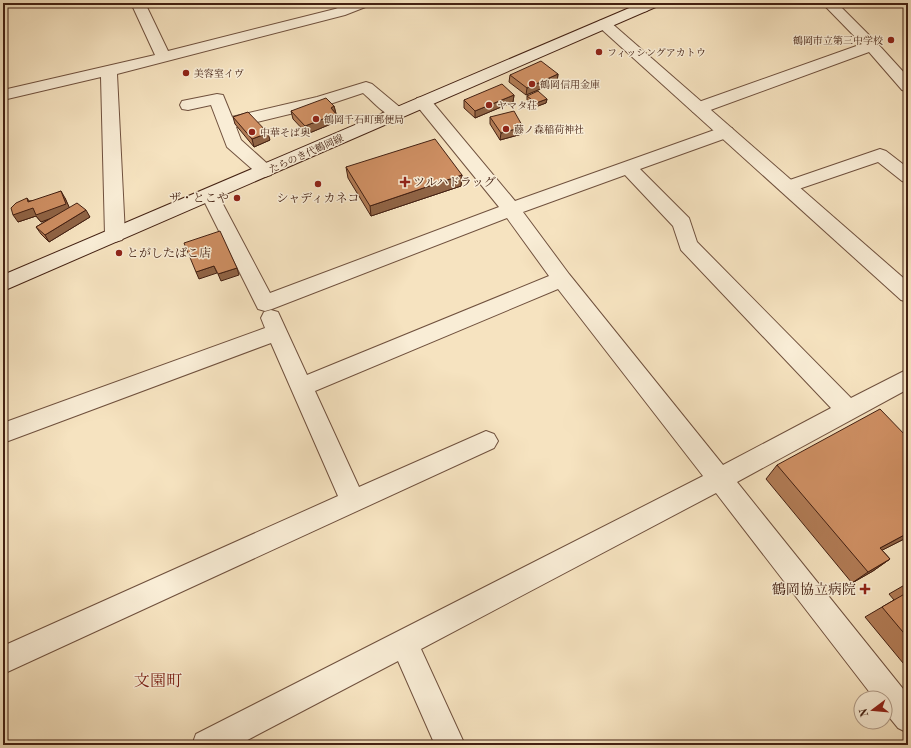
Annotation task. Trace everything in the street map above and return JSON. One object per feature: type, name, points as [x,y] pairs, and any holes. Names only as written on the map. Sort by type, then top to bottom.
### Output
[{"type":"street","points":[[138,3],[164,58]]},
{"type":"street","points":[[3,95],[164,58],[340,12],[363,3]]},
{"type":"street","points":[[829,3],[872,46],[908,87]]},
{"type":"street","name":"たらのき代鶴岡線","points":[[3,283],[604,24],[643,5]]},
{"type":"street","points":[[604,24],[908,294]]},
{"type":"street","points":[[699,108],[872,46]]},
{"type":"street","points":[[109,71],[115,235]]},
{"type":"street","points":[[226,124],[322,101],[366,87],[396,114]]},
{"type":"street","points":[[188,104],[217,99],[233,143],[265,171]]},
{"type":"street","points":[[424,102],[511,209],[562,279],[908,718]]},
{"type":"street","points":[[265,303],[511,209],[726,132]]},
{"type":"street","points":[[787,187],[880,155],[908,177]]},
{"type":"street","points":[[628,167],[682,223],[688,245],[848,410]]},
{"type":"street","points":[[210,195],[265,303],[353,501]]},
{"type":"street","points":[[302,386],[562,279]]},
{"type":"street","points":[[3,433],[277,332]]},
{"type":"street","points":[[217,743],[404,643],[720,480],[908,378]]},
{"type":"street","points":[[3,660],[486,441]]},
{"type":"street","points":[[404,643],[450,745]]},
{"type":"building","points":[[541,61],[558,74],[527,88],[510,75]]},
{"type":"building","points":[[502,84],[514,95],[475,111],[464,100]]},
{"type":"building","points":[[538,91],[547,99],[536,103],[527,96]]},
{"type":"building","points":[[326,98],[334,106],[331,108],[336,114],[305,126],[291,111]]},
{"type":"building","points":[[514,111],[523,127],[501,133],[490,117]]},
{"type":"building","points":[[248,112],[268,133],[252,139],[233,117]]},
{"type":"building","name":"ツルハドラッグ","points":[[435,139],[462,175],[370,206],[346,167]]},
{"type":"building","points":[[61,191],[66,204],[36,215],[33,208],[13,215],[11,208],[16,203],[27,198],[28,202]]},
{"type":"building","points":[[77,203],[86,210],[45,235],[36,227]]},
{"type":"building","points":[[220,231],[237,268],[218,274],[214,266],[196,272],[184,243]]},
{"type":"building","points":[[880,409],[908,438],[908,533],[880,548],[890,559],[868,572],[777,465]]},
{"type":"building","points":[[908,592],[908,638],[882,607]]},
{"type":"place","name":"鶴岡市立第三中学校","points":[[891,40]]},
{"type":"place","name":"フィッシングアカトウ","points":[[599,52]]},
{"type":"place","name":"美容室イヴ","points":[[186,73]]},
{"type":"place","name":"鶴岡信用金庫","points":[[532,84]]},
{"type":"place","name":"ヤマタ荘","points":[[489,105]]},
{"type":"place","name":"鶴岡千石町郵便局","points":[[316,119]]},
{"type":"place","name":"藤ノ森稲荷神社","points":[[506,129]]},
{"type":"place","name":"中華そば奥","points":[[252,132]]},
{"type":"place","name":"ツルハドラッグ","points":[[405,182]]},
{"type":"place","name":"シャディカネコ","points":[[318,184]]},
{"type":"place","name":"ザ・とこや","points":[[237,198]]},
{"type":"place","name":"とがしたばこ店","points":[[119,253]]},
{"type":"place","name":"鶴岡協立病院","points":[[865,589]]},
{"type":"district","name":"文園町","points":[[158,680]]}]
